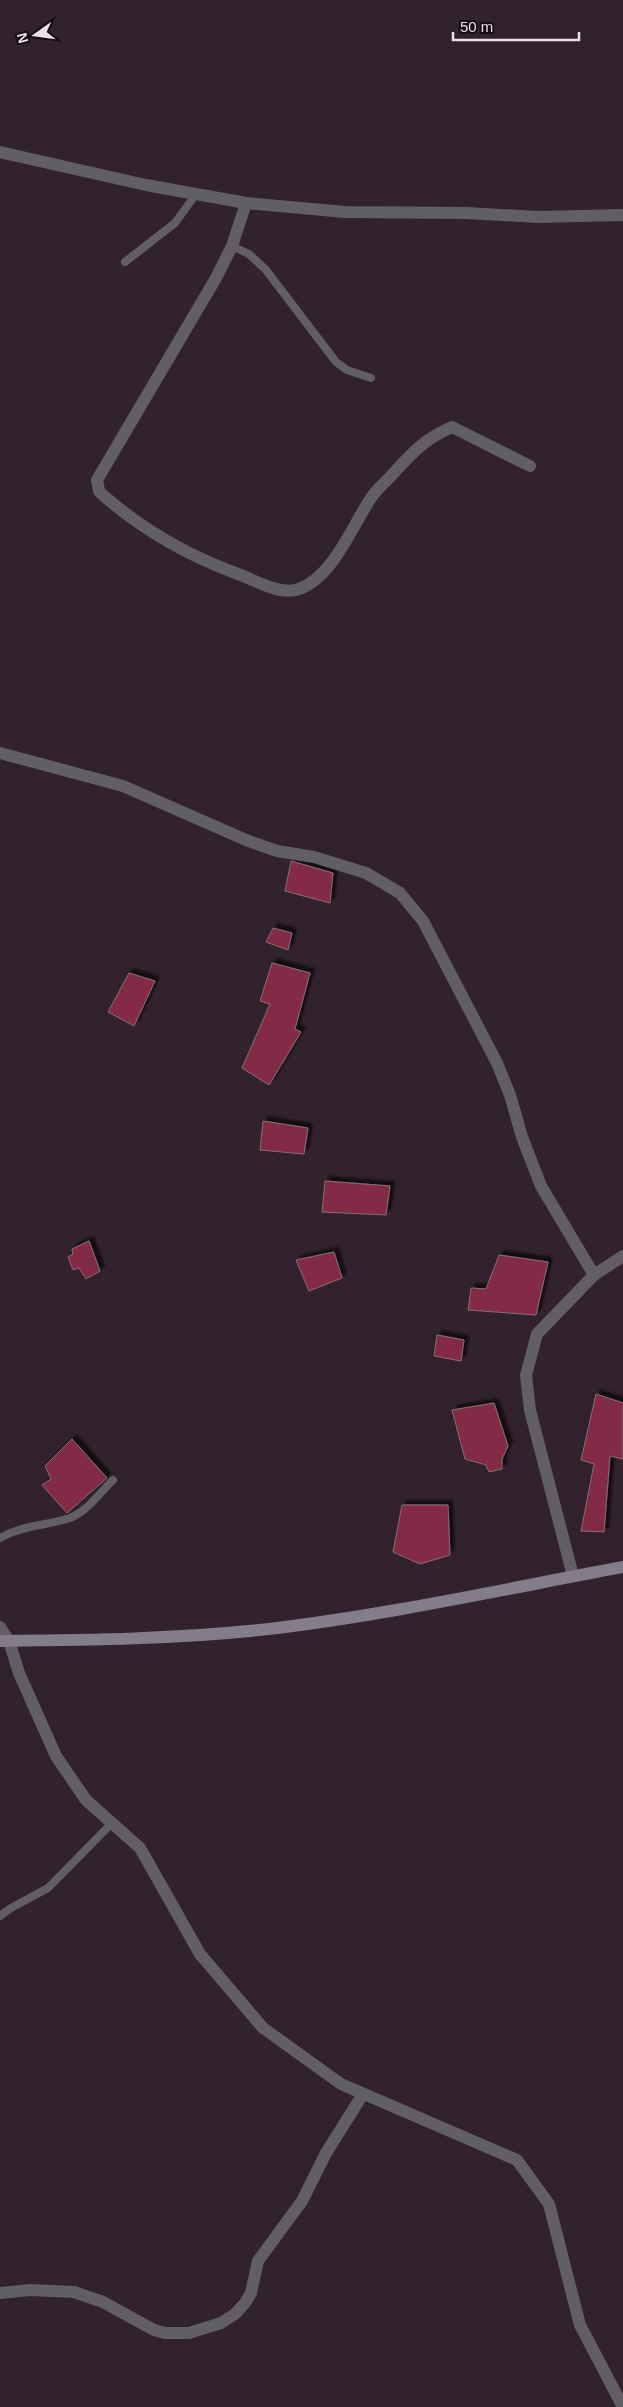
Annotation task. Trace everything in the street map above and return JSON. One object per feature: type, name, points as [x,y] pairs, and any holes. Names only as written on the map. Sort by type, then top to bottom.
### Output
[{"type":"main road","points":[[4,1641],[131,1640],[269,1629],[438,1602],[623,1566]]},
{"type":"street","points":[[0,152],[146,185],[246,203],[345,212],[466,213],[538,217],[623,215]]},
{"type":"street","points":[[246,203],[232,246],[216,278],[97,480],[99,491],[116,506],[178,548],[275,589],[299,589],[322,574],[337,557],[372,496],[409,455],[438,433],[452,427],[530,466]]},
{"type":"street","points":[[0,752],[123,786],[246,840],[277,850],[314,857],[366,873],[400,893],[422,921],[497,1063],[510,1095],[522,1137],[540,1186],[594,1276]]},
{"type":"street","points":[[573,1576],[530,1410],[526,1375],[537,1334],[594,1276],[623,1256]]},
{"type":"street","points":[[0,1627],[4,1641],[56,1756],[86,1800],[140,1848],[200,1954],[263,2028],[341,2084],[517,2160],[548,2204],[580,2325],[623,2407]]},
{"type":"street","points":[[0,2293],[30,2290],[74,2292],[103,2302],[154,2330],[165,2333],[188,2333],[221,2323],[235,2314],[245,2303],[251,2293],[258,2261],[302,2201],[326,2153],[364,2094]]},
{"type":"lane","points":[[126,262],[175,223],[196,194]]},
{"type":"lane","points":[[232,246],[249,254],[266,270],[336,362],[347,370],[371,378]]},
{"type":"lane","points":[[0,1538],[14,1530],[71,1517],[93,1502],[113,1480]]},
{"type":"lane","points":[[0,1916],[48,1888],[112,1823]]},
{"type":"building","points":[[291,861],[333,873],[330,903],[285,891]]},
{"type":"building","points":[[273,928],[292,933],[288,950],[266,942]]},
{"type":"building","points":[[272,963],[310,973],[295,1029],[301,1032],[269,1085],[242,1068],[270,1004],[260,1001]]},
{"type":"building","points":[[129,973],[155,981],[134,1026],[108,1012]]},
{"type":"building","points":[[263,1121],[308,1128],[304,1154],[260,1150]]},
{"type":"building","points":[[325,1181],[390,1186],[386,1215],[322,1212]]},
{"type":"building","points":[[89,1241],[100,1271],[86,1279],[79,1268],[73,1270],[68,1257],[73,1254],[72,1249]]},
{"type":"building","points":[[334,1252],[342,1278],[309,1291],[296,1260]]},
{"type":"building","points":[[499,1255],[548,1262],[536,1315],[468,1310],[471,1288],[486,1289]]},
{"type":"building","points":[[437,1335],[464,1340],[461,1361],[434,1356]]},
{"type":"building","points":[[596,1394],[623,1403],[623,1459],[610,1456],[604,1532],[581,1531],[594,1464],[581,1460]]},
{"type":"building","points":[[494,1403],[508,1446],[502,1459],[502,1469],[489,1472],[486,1465],[465,1459],[452,1410]]},
{"type":"building","points":[[72,1439],[107,1478],[67,1513],[42,1485],[51,1479],[45,1466]]},
{"type":"building","points":[[402,1505],[448,1505],[450,1555],[420,1564],[393,1552]]}]
